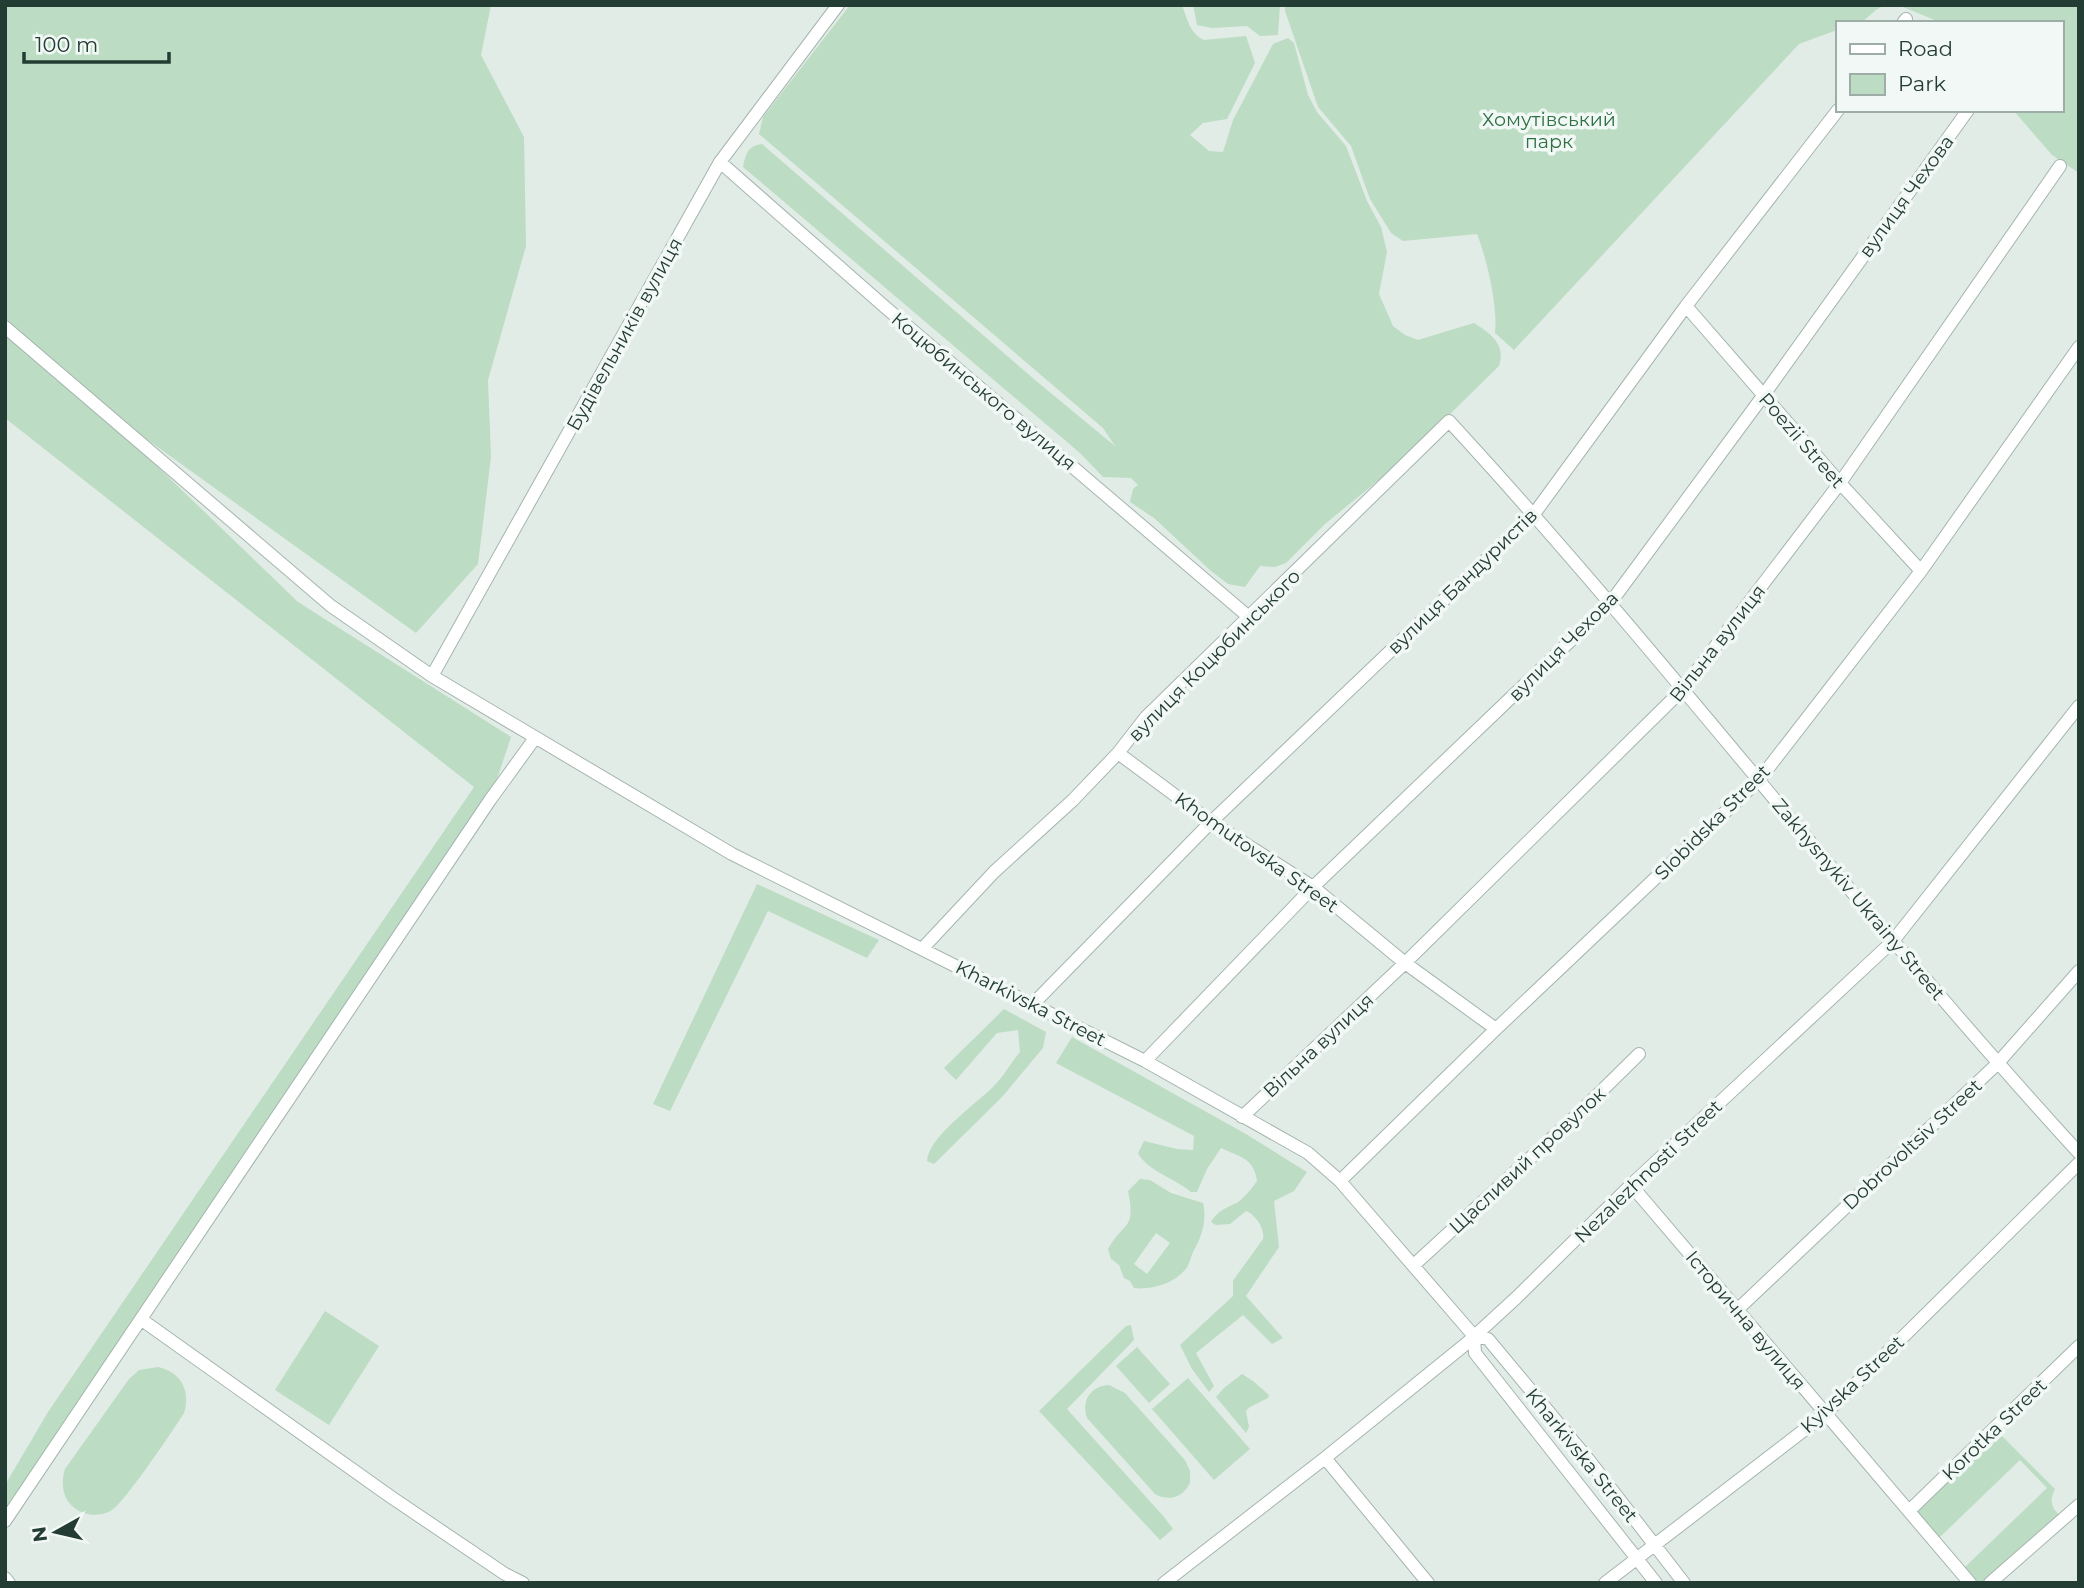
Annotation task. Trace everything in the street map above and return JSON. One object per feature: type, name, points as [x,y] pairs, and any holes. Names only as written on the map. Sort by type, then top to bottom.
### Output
[{"type":"street","name":"Будівельників вулиця","points":[[432,676],[720,162],[838,5]]},
{"type":"street","name":"вулиця Бандуристів","points":[[1032,1005],[1211,822],[1534,514],[1686,306],[1836,112]]},
{"type":"street","name":"вулиця Чехова","points":[[1145,1060],[1313,887],[1611,602],[1967,112]]},
{"type":"street","name":"Коцюбинського вулиця","points":[[720,162],[885,307],[1250,618]]},
{"type":"street","name":"Вільна вулиця","points":[[1242,1117],[1405,963],[1684,689],[1840,483],[2060,166]]},
{"type":"street","name":"Poezii Street","points":[[1686,306],[1840,483],[1921,571]]},
{"type":"street","name":"Kharkivska Street","points":[[5,327],[331,606],[432,676],[732,854],[1145,1060],[1308,1153],[1340,1181],[1415,1264],[1474,1336],[1475,1353],[1656,1583]]},
{"type":"street","name":"Slobidska Street","points":[[1340,1181],[1759,780],[1921,571],[2079,348]]},
{"type":"street","name":"вулиця Коцюбинського","points":[[922,948],[994,872],[1073,800],[1118,753],[1146,717],[1449,421]]},
{"type":"street","name":"Zakhysnykiv Ukrainy Street","points":[[1449,421],[1611,602],[1997,1064],[2079,1153]]},
{"type":"street","name":"Nezalezhnosti Street","points":[[1164,1583],[1325,1458],[1474,1336],[1631,1185],[1893,941],[2079,705]]},
{"type":"street","points":[[5,1521],[490,800],[535,738]]},
{"type":"street","name":"Khomutovska Street","points":[[1118,753],[1211,822],[1313,887],[1405,963],[1496,1029]]},
{"type":"street","name":"Dobrovoltsiv Street","points":[[1737,1310],[1997,1064],[2079,971]]},
{"type":"street","name":"Щасливий провулок","points":[[1415,1264],[1639,1054]]},
{"type":"street","name":"Kyivska Street","points":[[1605,1583],[1825,1413],[2079,1163]]},
{"type":"street","name":"Історична вулиця","points":[[1631,1185],[1970,1583]]},
{"type":"street","points":[[142,1320],[261,1402],[391,1497],[505,1574],[523,1583]]},
{"type":"street","name":"Kharkivska Street","points":[[1474,1336],[1488,1339],[1588,1459],[1684,1583]]},
{"type":"street","name":"Korotka Street","points":[[1909,1511],[2079,1346]]},
{"type":"street","points":[[1325,1458],[1428,1583]]},
{"type":"street","points":[[1990,1583],[2079,1505]]},
{"type":"street","points":[[5,1577],[9,1583]]},
{"type":"green space","points":[[5,5],[491,5],[481,55],[524,137],[526,246],[488,380],[491,457],[478,564],[416,633],[77,389],[298,602],[511,737],[490,800],[5,1521],[5,1485],[48,1412],[474,787],[5,418]]},
{"type":"green space","points":[[850,5],[1182,5],[1192,30],[1204,40],[1246,36],[1255,63],[1227,119],[1203,123],[1190,135],[1209,151],[1223,152],[1233,120],[1273,44],[1288,38],[1294,43],[1308,95],[1317,112],[1346,146],[1367,201],[1381,227],[1387,252],[1379,294],[1393,326],[1418,340],[1474,323],[1496,340],[1501,358],[1499,366],[1402,461],[1325,524],[1286,563],[1275,567],[1260,566],[1245,587],[1228,584],[1154,518],[1130,502],[1133,489],[1138,485],[1131,478],[1103,477],[1080,453],[743,167],[748,151],[762,144],[1115,446],[1103,428],[759,134],[763,117]]},
{"type":"green space","points":[[1193,5],[1280,5],[1278,35],[1260,36],[1247,26],[1212,28],[1197,25]]},
{"type":"green space","name":"Хомутівський парк","points":[[1285,5],[1885,5],[1863,21],[1836,21],[1836,30],[1799,44],[1514,350],[1495,333],[1491,283],[1477,234],[1403,241],[1391,233],[1370,199],[1351,146],[1318,107]]},
{"type":"green space","points":[[1892,5],[2079,5],[2079,173],[2052,155],[2015,112],[2063,112],[2063,21],[1937,21]]},
{"type":"green space","points":[[757,884],[879,940],[867,958],[768,911],[670,1111],[653,1104]]},
{"type":"green space","points":[[1004,1009],[1046,1032],[1043,1048],[1002,1097],[934,1164],[927,1161],[935,1142],[954,1121],[993,1087],[1020,1052],[1018,1030],[997,1033],[956,1080],[944,1068]]},
{"type":"green space","points":[[1072,1037],[1246,1134],[1307,1172],[1294,1191],[1274,1201],[1279,1247],[1246,1296],[1283,1338],[1272,1344],[1243,1315],[1196,1353],[1214,1386],[1209,1392],[1192,1369],[1180,1345],[1233,1296],[1233,1281],[1263,1239],[1259,1223],[1246,1211],[1230,1224],[1216,1225],[1211,1222],[1220,1212],[1246,1195],[1257,1181],[1253,1167],[1245,1159],[1221,1148],[1207,1169],[1197,1192],[1191,1192],[1147,1164],[1138,1153],[1144,1141],[1193,1150],[1194,1136],[1056,1063]]},
{"type":"green space","points":[[1140,1179],[1150,1180],[1171,1193],[1203,1203],[1203,1228],[1188,1266],[1180,1275],[1154,1287],[1134,1288],[1130,1281],[1124,1278],[1119,1265],[1111,1259],[1108,1249],[1130,1219],[1128,1191]],"holes":[[[1156,1233],[1170,1243],[1147,1274],[1134,1264]]]},
{"type":"green space","points":[[325,1311],[379,1346],[329,1425],[275,1390]]},
{"type":"green space","points":[[1131,1325],[1134,1340],[1067,1409],[1173,1529],[1160,1540],[1039,1411],[1126,1326]]},
{"type":"green space","points":[[1137,1347],[1170,1384],[1149,1403],[1116,1366]]},
{"type":"green space","points":[[158,1367],[173,1373],[182,1384],[186,1397],[184,1413],[127,1494],[112,1510],[91,1515],[80,1512],[71,1505],[64,1492],[65,1469],[129,1379],[139,1370]]},
{"type":"green space","points":[[1242,1374],[1269,1395],[1246,1411],[1249,1427],[1246,1433],[1216,1397]]},
{"type":"green space","points":[[1188,1378],[1250,1449],[1214,1480],[1152,1409]]},
{"type":"green space","points":[[1109,1385],[1125,1393],[1185,1460],[1190,1471],[1190,1483],[1180,1495],[1166,1498],[1155,1494],[1087,1418],[1085,1405],[1089,1395],[1097,1388]]},
{"type":"green space","points":[[1998,1432],[2055,1489],[2052,1504],[2061,1516],[1982,1583],[1976,1583],[1964,1568],[2047,1488],[2020,1460],[1939,1538],[1916,1512]]}]
